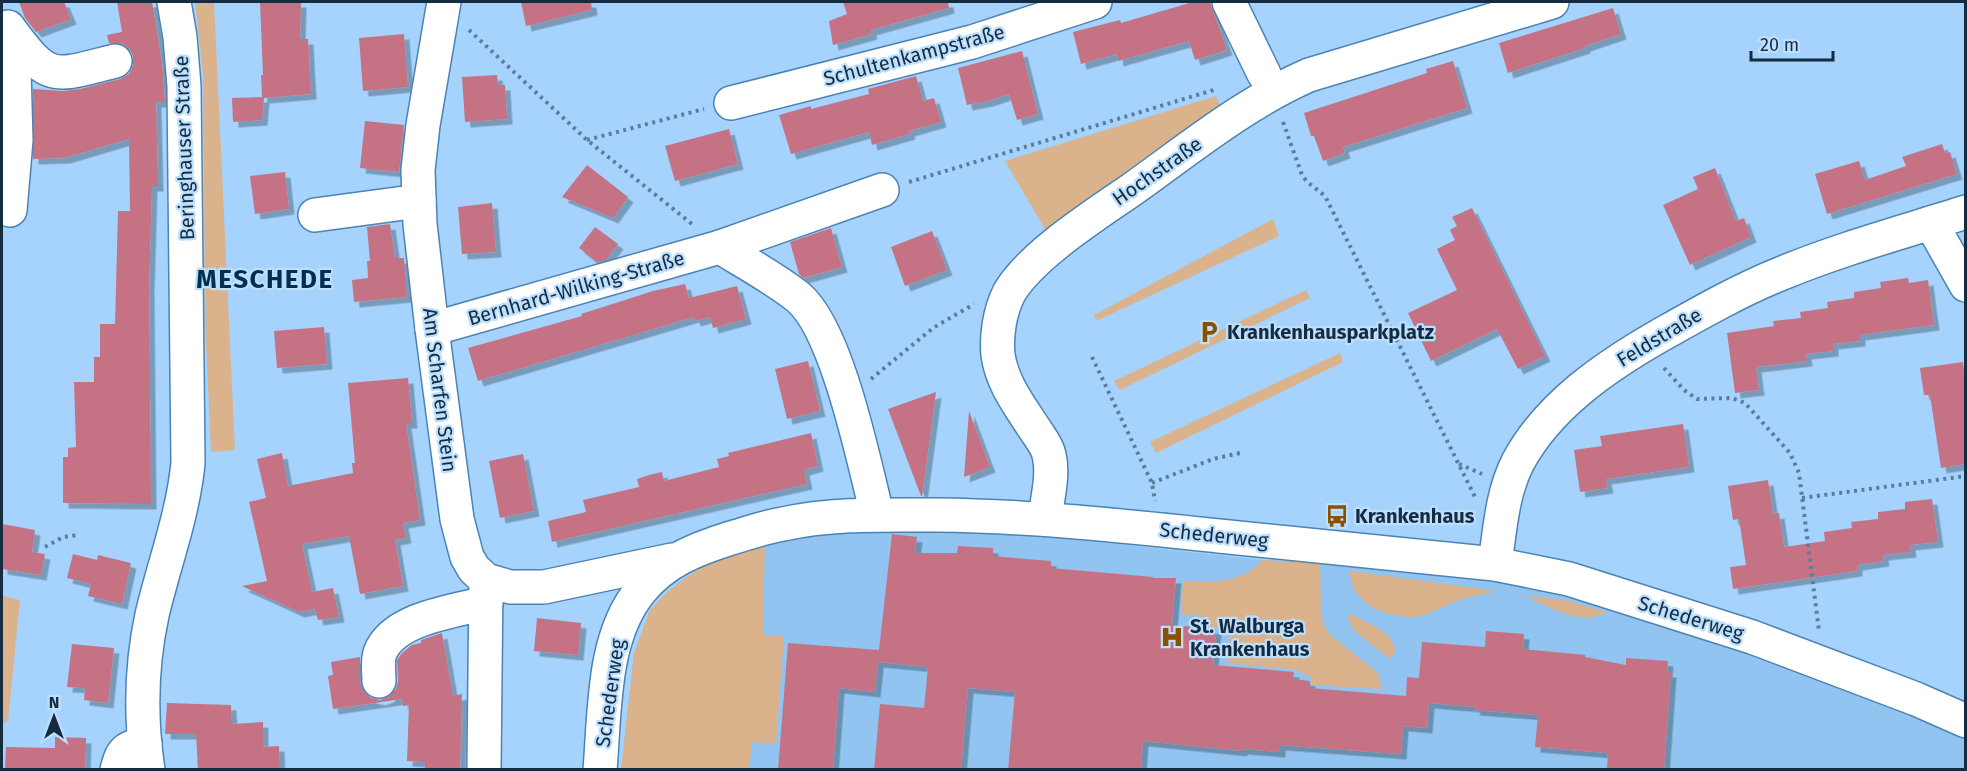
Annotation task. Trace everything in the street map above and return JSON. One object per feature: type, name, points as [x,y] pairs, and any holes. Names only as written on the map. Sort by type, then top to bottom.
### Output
[{"type":"street","name":"Beringhauser Straße","points":[[146,757],[142,681],[152,615],[184,498],[189,463],[184,86],[182,48],[174,2]]},
{"type":"street","name":"Schultenkampstraße","points":[[731,102],[972,42],[1095,2]]},
{"type":"street","points":[[1229,2],[1268,84]]},
{"type":"street","name":"Hochstraße","points":[[1045,519],[1051,468],[1050,456],[1010,392],[998,355],[1000,323],[1010,293],[1030,266],[1084,224],[1248,108],[1268,84],[1309,75],[1552,2]]},
{"type":"street","name":"Am Scharfen Stein","points":[[443,4],[420,150],[418,170],[420,224],[457,519],[467,557],[486,592]]},
{"type":"street","points":[[7,26],[37,62],[54,73],[66,74],[115,61]]},
{"type":"street","points":[[7,26],[16,140],[10,210]]},
{"type":"street","name":"Bernhard-Wilking-Straße","points":[[432,329],[720,248],[882,190]]},
{"type":"street","points":[[315,215],[419,201]]},
{"type":"street","name":"Feldstraße","points":[[1496,564],[1507,491],[1530,442],[1566,403],[1612,365],[1710,307],[1780,274],[1832,254],[1965,212]]},
{"type":"street","points":[[1931,223],[1965,285]]},
{"type":"street","points":[[720,248],[798,297],[808,308],[828,346],[847,399],[877,514]]},
{"type":"street","name":"Schederweg","points":[[600,770],[611,652],[620,624],[641,590],[675,560],[693,550],[782,524],[834,516],[877,514],[1045,519],[1496,564],[1569,579],[1752,637],[1916,699],[1965,721]]},
{"type":"street","points":[[379,681],[380,653],[389,640],[414,622],[486,592],[510,587],[544,586],[675,560]]},
{"type":"street","points":[[484,770],[486,592]]},
{"type":"street","points":[[117,770],[121,755],[128,748],[146,757]]},
{"type":"path","points":[[443,4],[587,140],[720,248]]},
{"type":"path","points":[[1268,84],[1302,175],[1306,182],[1317,188],[1326,198],[1456,461]]},
{"type":"path","points":[[882,190],[1221,88]]},
{"type":"path","points":[[587,140],[731,102]]},
{"type":"path","points":[[847,399],[933,328],[980,301]]},
{"type":"path","points":[[1643,345],[1691,396],[1706,400],[1732,398],[1751,408],[1790,453],[1799,473],[1818,627]]},
{"type":"path","points":[[1092,357],[1155,491],[1152,529]]},
{"type":"path","points":[[1152,483],[1213,459],[1240,453]]},
{"type":"path","points":[[1802,498],[1965,476]]},
{"type":"path","points":[[45,547],[63,537],[79,535]]},
{"type":"shaded area","points":[[195,2],[214,2],[235,450],[211,452],[205,322],[203,75]]},
{"type":"shaded area","points":[[1216,96],[1225,116],[1049,236],[1005,161]]},
{"type":"shaded area","points":[[1273,219],[1279,236],[1096,321],[1094,315]]},
{"type":"shaded area","points":[[1306,290],[1310,298],[1120,390],[1114,381]]},
{"type":"shaded area","points":[[1340,353],[1343,362],[1156,453],[1150,442]]},
{"type":"shaded area","name":"St. Walburga Krankenhaus","points":[[876,529],[1006,532],[1262,560],[1366,564],[1505,582],[1557,593],[1581,599],[1586,603],[1662,622],[1885,705],[1966,740],[1965,770],[621,770],[634,653],[650,610],[667,592],[684,578],[765,537]]},
{"type":"shaded area","points":[[765,537],[763,635],[784,636],[776,744],[752,742],[749,769],[621,770],[634,653],[650,610],[667,592],[709,561]]},
{"type":"shaded area","points":[[1262,560],[1320,563],[1323,623],[1329,634],[1378,673],[1382,689],[1312,685],[1312,677],[1292,669],[1228,663],[1230,629],[1201,626],[1201,616],[1181,614],[1183,581],[1226,580],[1246,573]]},
{"type":"shaded area","points":[[1350,571],[1497,591],[1461,599],[1419,616],[1403,617],[1381,611],[1363,600],[1356,592]]},
{"type":"shaded area","points":[[2,596],[20,600],[8,720],[2,725]]},
{"type":"shaded area","points":[[1525,596],[1565,600],[1607,612],[1586,617],[1565,614]]},
{"type":"shaded area","points":[[1350,613],[1390,638],[1395,653],[1390,659],[1358,634],[1352,627],[1348,616]]},
{"type":"building","points":[[19,2],[64,2],[71,19],[36,32],[25,18]]},
{"type":"building","points":[[117,2],[152,2],[162,62],[165,102],[156,102],[158,186],[152,186],[149,288],[151,504],[63,503],[63,457],[68,457],[68,448],[76,447],[74,382],[94,382],[94,357],[100,357],[100,324],[115,324],[118,211],[130,211],[129,139],[65,158],[33,159],[33,89],[63,91],[80,89],[120,79],[129,74],[133,65],[133,56],[129,48],[121,43],[109,43],[107,35],[122,32]]},
{"type":"building","points":[[260,2],[301,2],[300,39],[308,39],[311,94],[264,98],[262,120],[233,122],[232,98],[262,97]]},
{"type":"building","points":[[521,2],[591,2],[592,10],[526,26]]},
{"type":"building","points":[[843,2],[948,2],[949,8],[871,30],[872,34],[833,45],[829,21],[847,14]]},
{"type":"building","points":[[1193,2],[1210,2],[1227,50],[1195,60],[1189,41],[1118,61],[1117,54],[1081,64],[1073,32],[1120,20],[1121,23]]},
{"type":"building","points":[[1613,8],[1621,34],[1508,73],[1499,43]]},
{"type":"building","points":[[404,34],[408,87],[363,91],[359,38]]},
{"type":"building","points":[[1022,51],[1038,114],[1017,120],[1009,94],[967,105],[958,68]]},
{"type":"building","points":[[1453,61],[1467,108],[1343,147],[1345,153],[1323,161],[1314,136],[1311,136],[1304,113],[1427,73],[1426,69]]},
{"type":"building","points":[[497,75],[498,85],[505,85],[507,119],[465,122],[462,77]]},
{"type":"building","points":[[916,76],[923,101],[934,98],[941,122],[872,145],[869,132],[791,154],[779,115],[869,94],[868,89]]},
{"type":"building","points":[[365,121],[404,125],[399,172],[360,168]]},
{"type":"building","points":[[729,129],[738,164],[675,181],[665,146]]},
{"type":"building","points":[[1942,144],[1945,153],[1950,152],[1957,174],[1827,214],[1815,174],[1859,161],[1865,180],[1906,166],[1902,157]]},
{"type":"building","points":[[587,165],[628,197],[613,218],[562,197]]},
{"type":"building","points":[[1715,168],[1736,221],[1744,218],[1751,237],[1690,265],[1663,205],[1698,189],[1693,177]]},
{"type":"building","points":[[285,172],[289,209],[255,214],[250,176]]},
{"type":"building","points":[[492,203],[496,252],[462,254],[458,207]]},
{"type":"building","points":[[1472,208],[1545,356],[1518,369],[1497,329],[1431,361],[1408,313],[1457,290],[1437,249],[1455,240],[1450,230],[1457,226],[1452,217]]},
{"type":"building","points":[[390,224],[395,258],[404,258],[407,297],[354,302],[352,280],[368,278],[367,261],[370,261],[367,227]]},
{"type":"building","points":[[595,227],[618,244],[606,260],[597,262],[579,248]]},
{"type":"building","points":[[831,228],[842,267],[803,278],[799,274],[790,242]]},
{"type":"building","points":[[932,231],[947,270],[905,286],[891,247]]},
{"type":"building","points":[[1908,278],[1909,283],[1928,280],[1934,325],[1860,335],[1860,341],[1833,344],[1833,351],[1806,354],[1807,361],[1756,367],[1759,390],[1735,393],[1727,333],[1774,326],[1773,321],[1801,318],[1800,312],[1828,308],[1827,302],[1854,298],[1854,292],[1881,288],[1880,282]]},
{"type":"building","points":[[685,284],[689,298],[737,286],[746,319],[713,328],[710,317],[695,321],[694,317],[478,381],[468,348],[582,316],[581,314],[653,291]]},
{"type":"building","points":[[324,327],[327,364],[277,368],[274,331]]},
{"type":"building","points":[[808,361],[820,411],[787,419],[775,369]]},
{"type":"building","points":[[1963,362],[1965,464],[1941,468],[1930,395],[1924,395],[1920,368]]},
{"type":"building","points":[[408,378],[412,423],[406,423],[420,520],[403,523],[406,538],[395,540],[403,586],[360,594],[349,536],[302,544],[312,592],[333,588],[339,617],[318,620],[315,609],[299,612],[242,586],[267,581],[249,502],[266,498],[257,459],[282,453],[288,486],[353,473],[352,463],[355,463],[348,383]]},
{"type":"building","points":[[936,392],[922,496],[921,496],[888,409]]},
{"type":"building","points":[[969,411],[990,467],[964,477]]},
{"type":"building","points":[[1683,424],[1689,467],[1606,479],[1608,488],[1580,492],[1574,450],[1602,446],[1600,436]]},
{"type":"building","points":[[811,433],[818,466],[804,470],[807,484],[552,542],[548,521],[586,512],[583,500],[639,487],[637,479],[649,475],[662,472],[664,481],[719,467],[717,459],[729,456],[728,453]]},
{"type":"building","points":[[523,454],[534,511],[500,518],[489,461]]},
{"type":"building","points":[[1768,480],[1773,514],[1779,513],[1784,547],[1825,541],[1824,532],[1852,528],[1851,522],[1878,519],[1878,512],[1905,509],[1905,502],[1932,499],[1938,542],[1910,545],[1911,552],[1883,555],[1884,561],[1857,565],[1857,571],[1733,589],[1730,567],[1746,565],[1739,519],[1733,520],[1728,486]]},
{"type":"building","points":[[2,524],[35,530],[32,552],[45,554],[41,575],[2,569]]},
{"type":"building","points":[[892,534],[917,537],[915,553],[957,553],[958,546],[993,548],[993,556],[1051,561],[1051,568],[1153,578],[1176,578],[1172,625],[1216,629],[1213,665],[1294,672],[1293,679],[1310,681],[1310,688],[1406,696],[1407,677],[1419,678],[1422,642],[1485,647],[1486,631],[1524,634],[1523,649],[1585,655],[1585,657],[1626,665],[1626,658],[1668,661],[1667,672],[1671,672],[1664,770],[1607,770],[1608,753],[1535,747],[1538,715],[1474,710],[1475,707],[1429,703],[1427,728],[1403,726],[1401,754],[1280,745],[1280,752],[1242,749],[1242,751],[1143,741],[1141,770],[1008,770],[1015,692],[968,688],[961,770],[874,770],[880,704],[924,708],[928,667],[878,662],[875,692],[839,688],[833,770],[778,770],[788,643],[879,650]]},
{"type":"building","points":[[73,554],[97,560],[98,555],[131,563],[122,604],[88,596],[91,584],[67,578]]},
{"type":"building","points":[[537,618],[581,623],[578,655],[534,651]]},
{"type":"building","points":[[442,633],[453,696],[462,694],[460,770],[425,770],[425,762],[407,761],[409,705],[403,706],[402,699],[333,709],[328,676],[333,675],[331,662],[360,657],[360,681],[363,691],[371,698],[380,700],[388,697],[396,689],[397,660],[402,653],[412,645],[421,643],[421,640]]},
{"type":"building","points":[[72,644],[114,648],[108,703],[84,700],[85,688],[67,687]]},
{"type":"building","points":[[167,703],[231,705],[232,724],[263,722],[263,747],[279,746],[280,770],[198,770],[196,734],[165,734]]},
{"type":"building","points":[[55,737],[86,738],[85,770],[5,770],[6,747],[55,748]]},
{"type":"place","name":"Krankenhausparkplatz","points":[[1209,332]]},
{"type":"place","name":"Krankenhaus","points":[[1337,516]]},
{"type":"place","name":"St. Walburga Krankenhaus","points":[[1172,637]]},
{"type":"district","name":"MESCHEDE","points":[[265,279]]}]
